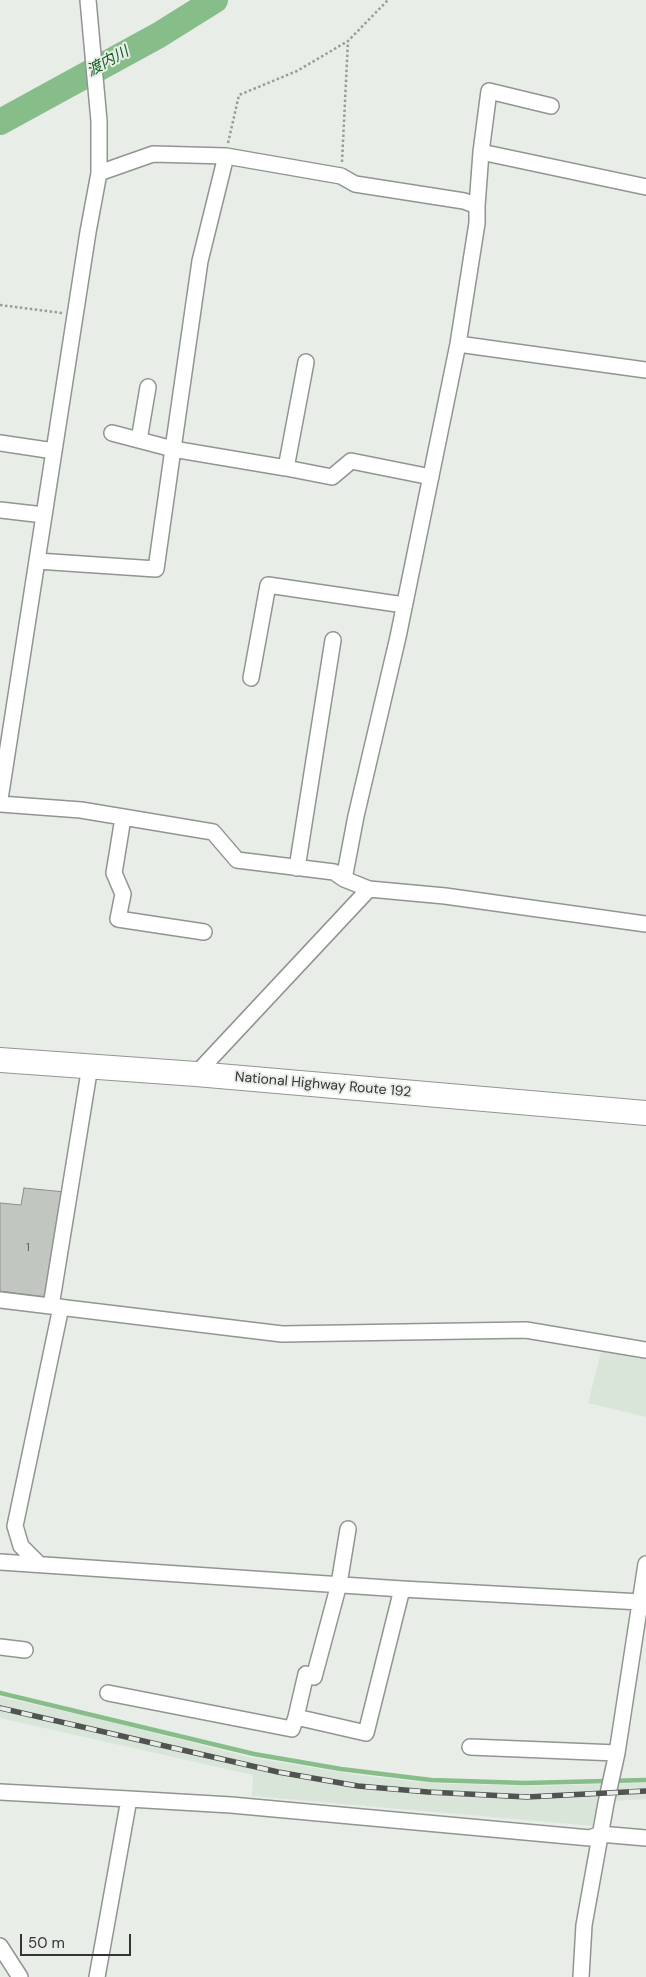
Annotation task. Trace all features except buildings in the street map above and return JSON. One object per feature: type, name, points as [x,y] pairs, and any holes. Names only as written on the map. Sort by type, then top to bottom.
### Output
[{"type":"highway","name":"National Highway Route 192","points":[[0,1060],[196,1074],[646,1114]]},
{"type":"street","points":[[0,799],[88,232],[100,172],[100,122],[88,0]]},
{"type":"street","points":[[344,880],[356,816],[404,605],[458,344],[477,223],[481,152],[489,91],[551,106]]},
{"type":"street","points":[[481,152],[646,187]]},
{"type":"street","points":[[100,172],[153,154],[226,156],[341,176],[355,184],[464,201],[477,206]]},
{"type":"street","points":[[37,561],[156,569],[200,261],[226,156]]},
{"type":"street","points":[[458,344],[646,370]]},
{"type":"street","points":[[286,468],[306,362]]},
{"type":"street","points":[[139,440],[148,387]]},
{"type":"street","points":[[112,434],[173,449],[286,468],[332,478],[351,461],[431,477]]},
{"type":"street","points":[[0,443],[54,451]]},
{"type":"street","points":[[0,510],[44,515]]},
{"type":"street","points":[[251,678],[268,585],[404,605]]},
{"type":"street","points":[[296,868],[333,640]]},
{"type":"street","points":[[0,804],[81,810],[213,832],[238,860],[334,872],[344,880],[369,889],[445,896],[646,924]]},
{"type":"street","points":[[123,818],[114,873],[123,894],[118,918],[204,932]]},
{"type":"street","points":[[196,1074],[369,889]]},
{"type":"street","points":[[39,1564],[21,1546],[15,1526],[56,1306],[90,1066]]},
{"type":"street","points":[[0,1300],[282,1334],[374,1334],[526,1330],[646,1350]]},
{"type":"street","points":[[108,1693],[292,1729],[306,1674],[314,1677],[339,1584],[348,1528]]},
{"type":"street","points":[[0,1562],[402,1589],[643,1594]]},
{"type":"street","points":[[580,1977],[584,1925],[617,1752],[643,1594],[646,1564]]},
{"type":"street","points":[[296,1717],[366,1733],[402,1589]]},
{"type":"street","points":[[0,1647],[25,1650]]},
{"type":"street","points":[[470,1748],[617,1752]]},
{"type":"street","points":[[0,1792],[231,1805],[590,1838],[600,1834],[646,1838]]},
{"type":"street","points":[[97,1977],[129,1799]]},
{"type":"street","points":[[0,1946],[20,1977]]},
{"type":"path","points":[[226,156],[239,95],[297,71],[348,41],[388,0]]},
{"type":"path","points":[[341,176],[348,41]]},
{"type":"path","points":[[0,305],[76,315]]},
{"type":"shaded area","points":[[602,1348],[646,1355],[646,1417],[588,1403]]},
{"type":"shaded area","points":[[0,1697],[90,1717],[253,1758],[358,1775],[429,1783],[526,1786],[646,1783],[646,1799],[598,1802],[593,1826],[252,1796],[253,1775],[0,1718]]},
{"type":"waterway","name":"渡内川","points":[[0,122],[159,35],[215,0]]},
{"type":"waterway","points":[[0,1693],[254,1754],[341,1769],[431,1780],[525,1783],[646,1780]]},
{"type":"railway","points":[[0,1708],[278,1772],[358,1786],[527,1797],[646,1791]]}]
